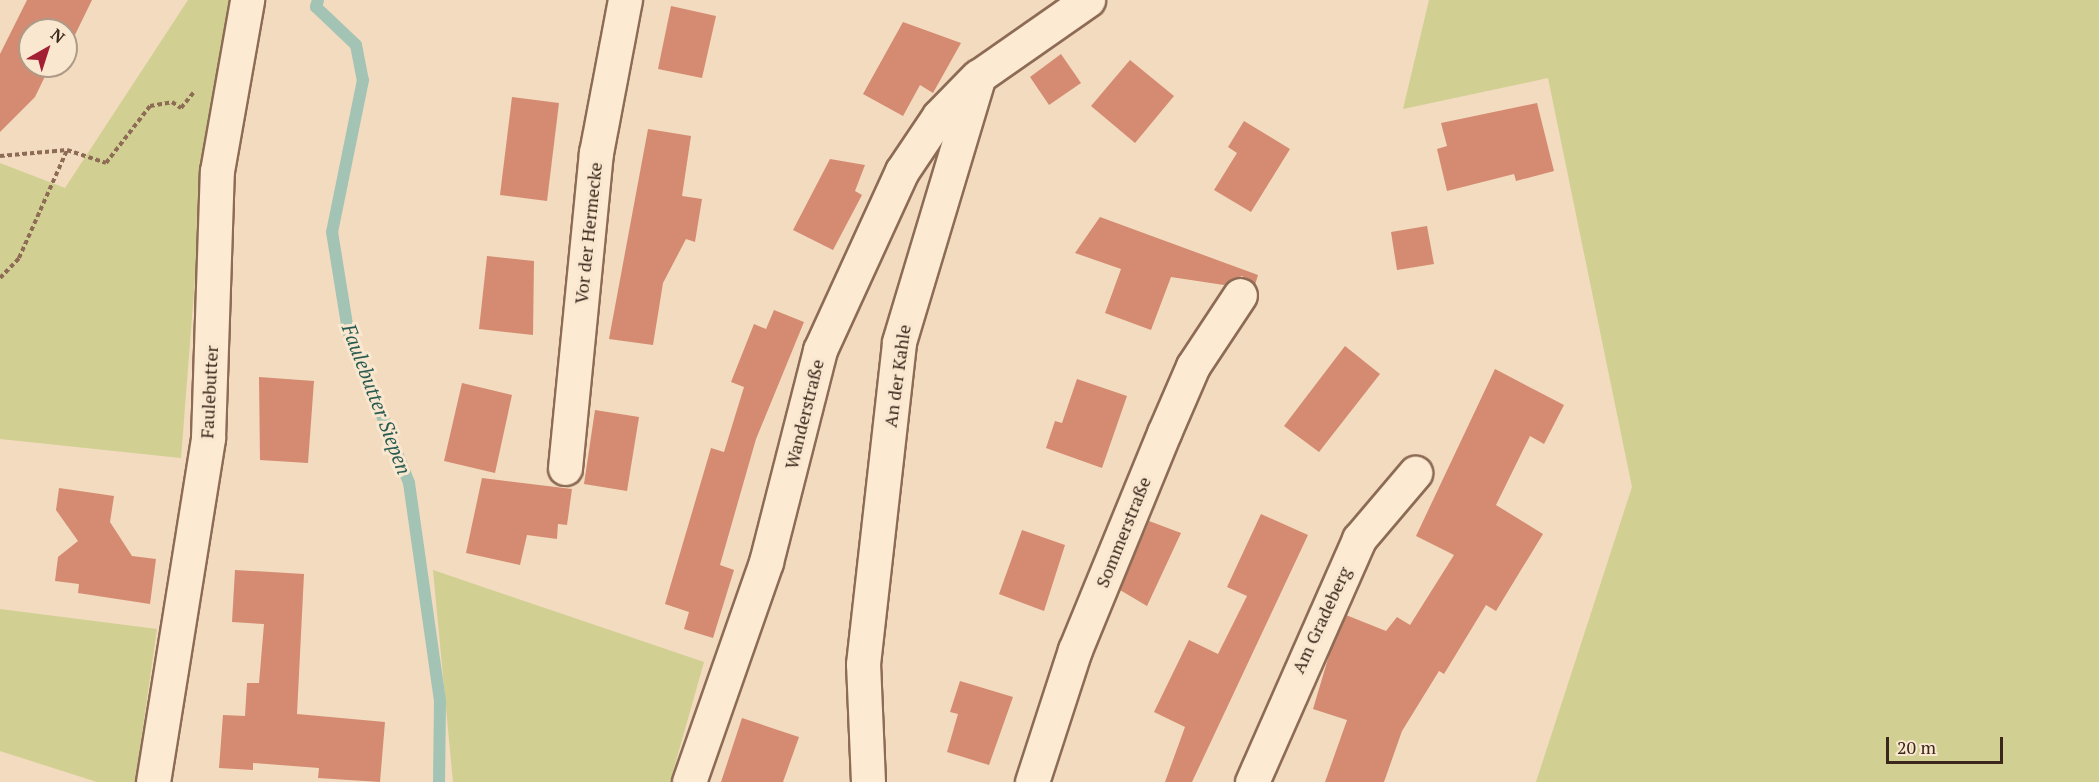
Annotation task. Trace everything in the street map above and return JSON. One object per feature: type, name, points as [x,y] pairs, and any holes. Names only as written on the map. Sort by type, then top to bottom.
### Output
[{"type":"street","name":"Faulebutter","points":[[153,782],[208,438],[217,171],[247,0]]},
{"type":"street","name":"Vor der Hermecke","points":[[565,468],[596,153],[625,0]]},
{"type":"street","points":[[979,76],[1088,0]]},
{"type":"street","name":"Wanderstraße","points":[[689,782],[766,562],[820,351],[902,171],[939,116],[979,76]]},
{"type":"street","name":"An der Kahle","points":[[868,782],[863,664],[899,342],[979,76]]},
{"type":"street","name":"Sommerstraße","points":[[1032,782],[1075,650],[1164,433],[1193,366],[1240,295]]},
{"type":"street","name":"Am Gradeberg","points":[[1251,782],[1359,539],[1415,473]]},
{"type":"path","points":[[0,156],[67,150],[106,163],[150,106],[172,102],[181,108],[189,91],[199,92]]},
{"type":"path","points":[[0,278],[19,258],[67,150]]},
{"type":"shaded area","points":[[188,0],[230,0],[198,240],[181,458],[0,439],[0,163],[65,188]]},
{"type":"shaded area","points":[[1429,0],[2099,0],[2099,782],[1536,782],[1632,487],[1548,78],[1403,109]]},
{"type":"shaded area","points":[[433,570],[704,662],[670,782],[453,782]]},
{"type":"shaded area","points":[[0,609],[157,629],[135,782],[97,782],[0,751]]},
{"type":"building","points":[[27,0],[92,0],[78,29],[78,18],[18,18]]},
{"type":"building","points":[[671,6],[716,16],[702,78],[658,69]]},
{"type":"building","points":[[18,18],[18,78],[44,78],[35,97],[0,132],[0,54]]},
{"type":"building","points":[[903,22],[961,43],[933,93],[920,85],[903,116],[863,94]]},
{"type":"building","points":[[1061,54],[1081,83],[1049,105],[1030,77]]},
{"type":"building","points":[[1130,60],[1174,96],[1135,143],[1091,106]]},
{"type":"building","points":[[512,97],[559,103],[547,201],[500,195]]},
{"type":"building","points":[[1537,103],[1554,171],[1516,181],[1514,174],[1447,191],[1437,149],[1447,146],[1441,123]]},
{"type":"building","points":[[1244,121],[1290,149],[1251,212],[1214,190],[1237,153],[1228,147]]},
{"type":"building","points":[[648,129],[691,136],[682,196],[702,199],[695,242],[686,239],[663,283],[653,345],[609,339]]},
{"type":"building","points":[[830,159],[865,165],[855,191],[862,195],[833,250],[793,230]]},
{"type":"building","points":[[1100,217],[1258,275],[1255,285],[1242,276],[1224,285],[1171,277],[1151,330],[1105,313],[1121,269],[1075,253]]},
{"type":"building","points":[[1427,226],[1434,264],[1397,270],[1391,232]]},
{"type":"building","points":[[487,256],[534,261],[533,335],[479,329]]},
{"type":"building","points":[[774,310],[804,322],[756,439],[720,565],[734,570],[713,638],[684,629],[689,612],[665,604],[711,448],[724,452],[744,387],[731,382],[754,324],[766,329]]},
{"type":"building","points":[[1345,346],[1380,374],[1319,452],[1284,426]]},
{"type":"building","points":[[1495,369],[1564,405],[1544,444],[1530,436],[1496,505],[1543,534],[1496,611],[1486,605],[1444,674],[1439,671],[1402,731],[1384,782],[1325,782],[1347,720],[1313,709],[1330,652],[1346,615],[1386,631],[1397,617],[1410,625],[1454,555],[1416,536]]},
{"type":"building","points":[[259,377],[314,381],[308,463],[260,460]]},
{"type":"building","points":[[1077,379],[1127,396],[1102,468],[1046,448],[1055,421],[1062,423]]},
{"type":"building","points":[[462,383],[512,395],[495,473],[444,461]]},
{"type":"building","points":[[595,410],[639,417],[627,491],[584,484]]},
{"type":"building","points":[[482,478],[572,489],[567,525],[558,524],[557,539],[527,535],[520,565],[466,553]]},
{"type":"building","points":[[59,488],[114,496],[110,522],[132,556],[156,559],[150,604],[78,593],[79,584],[55,581],[58,557],[78,541],[56,510]]},
{"type":"building","points":[[1261,514],[1308,535],[1192,782],[1165,782],[1185,727],[1154,712],[1189,640],[1218,654],[1247,596],[1227,587]]},
{"type":"building","points":[[1149,521],[1181,533],[1147,606],[1120,590]]},
{"type":"building","points":[[1022,530],[1065,545],[1044,611],[999,594]]},
{"type":"building","points":[[235,570],[304,574],[297,714],[385,722],[380,782],[318,778],[319,768],[253,763],[253,770],[219,768],[223,715],[245,716],[247,683],[259,683],[264,624],[232,622]]},
{"type":"building","points":[[960,681],[1013,697],[989,765],[947,752],[958,714],[950,712]]},
{"type":"building","points":[[742,718],[799,737],[783,782],[721,782]]},
{"type":"waterway","name":"Faulebutter Siepen","points":[[318,0],[316,7],[356,45],[363,80],[332,232],[348,331],[409,483],[440,701],[439,782]]}]
